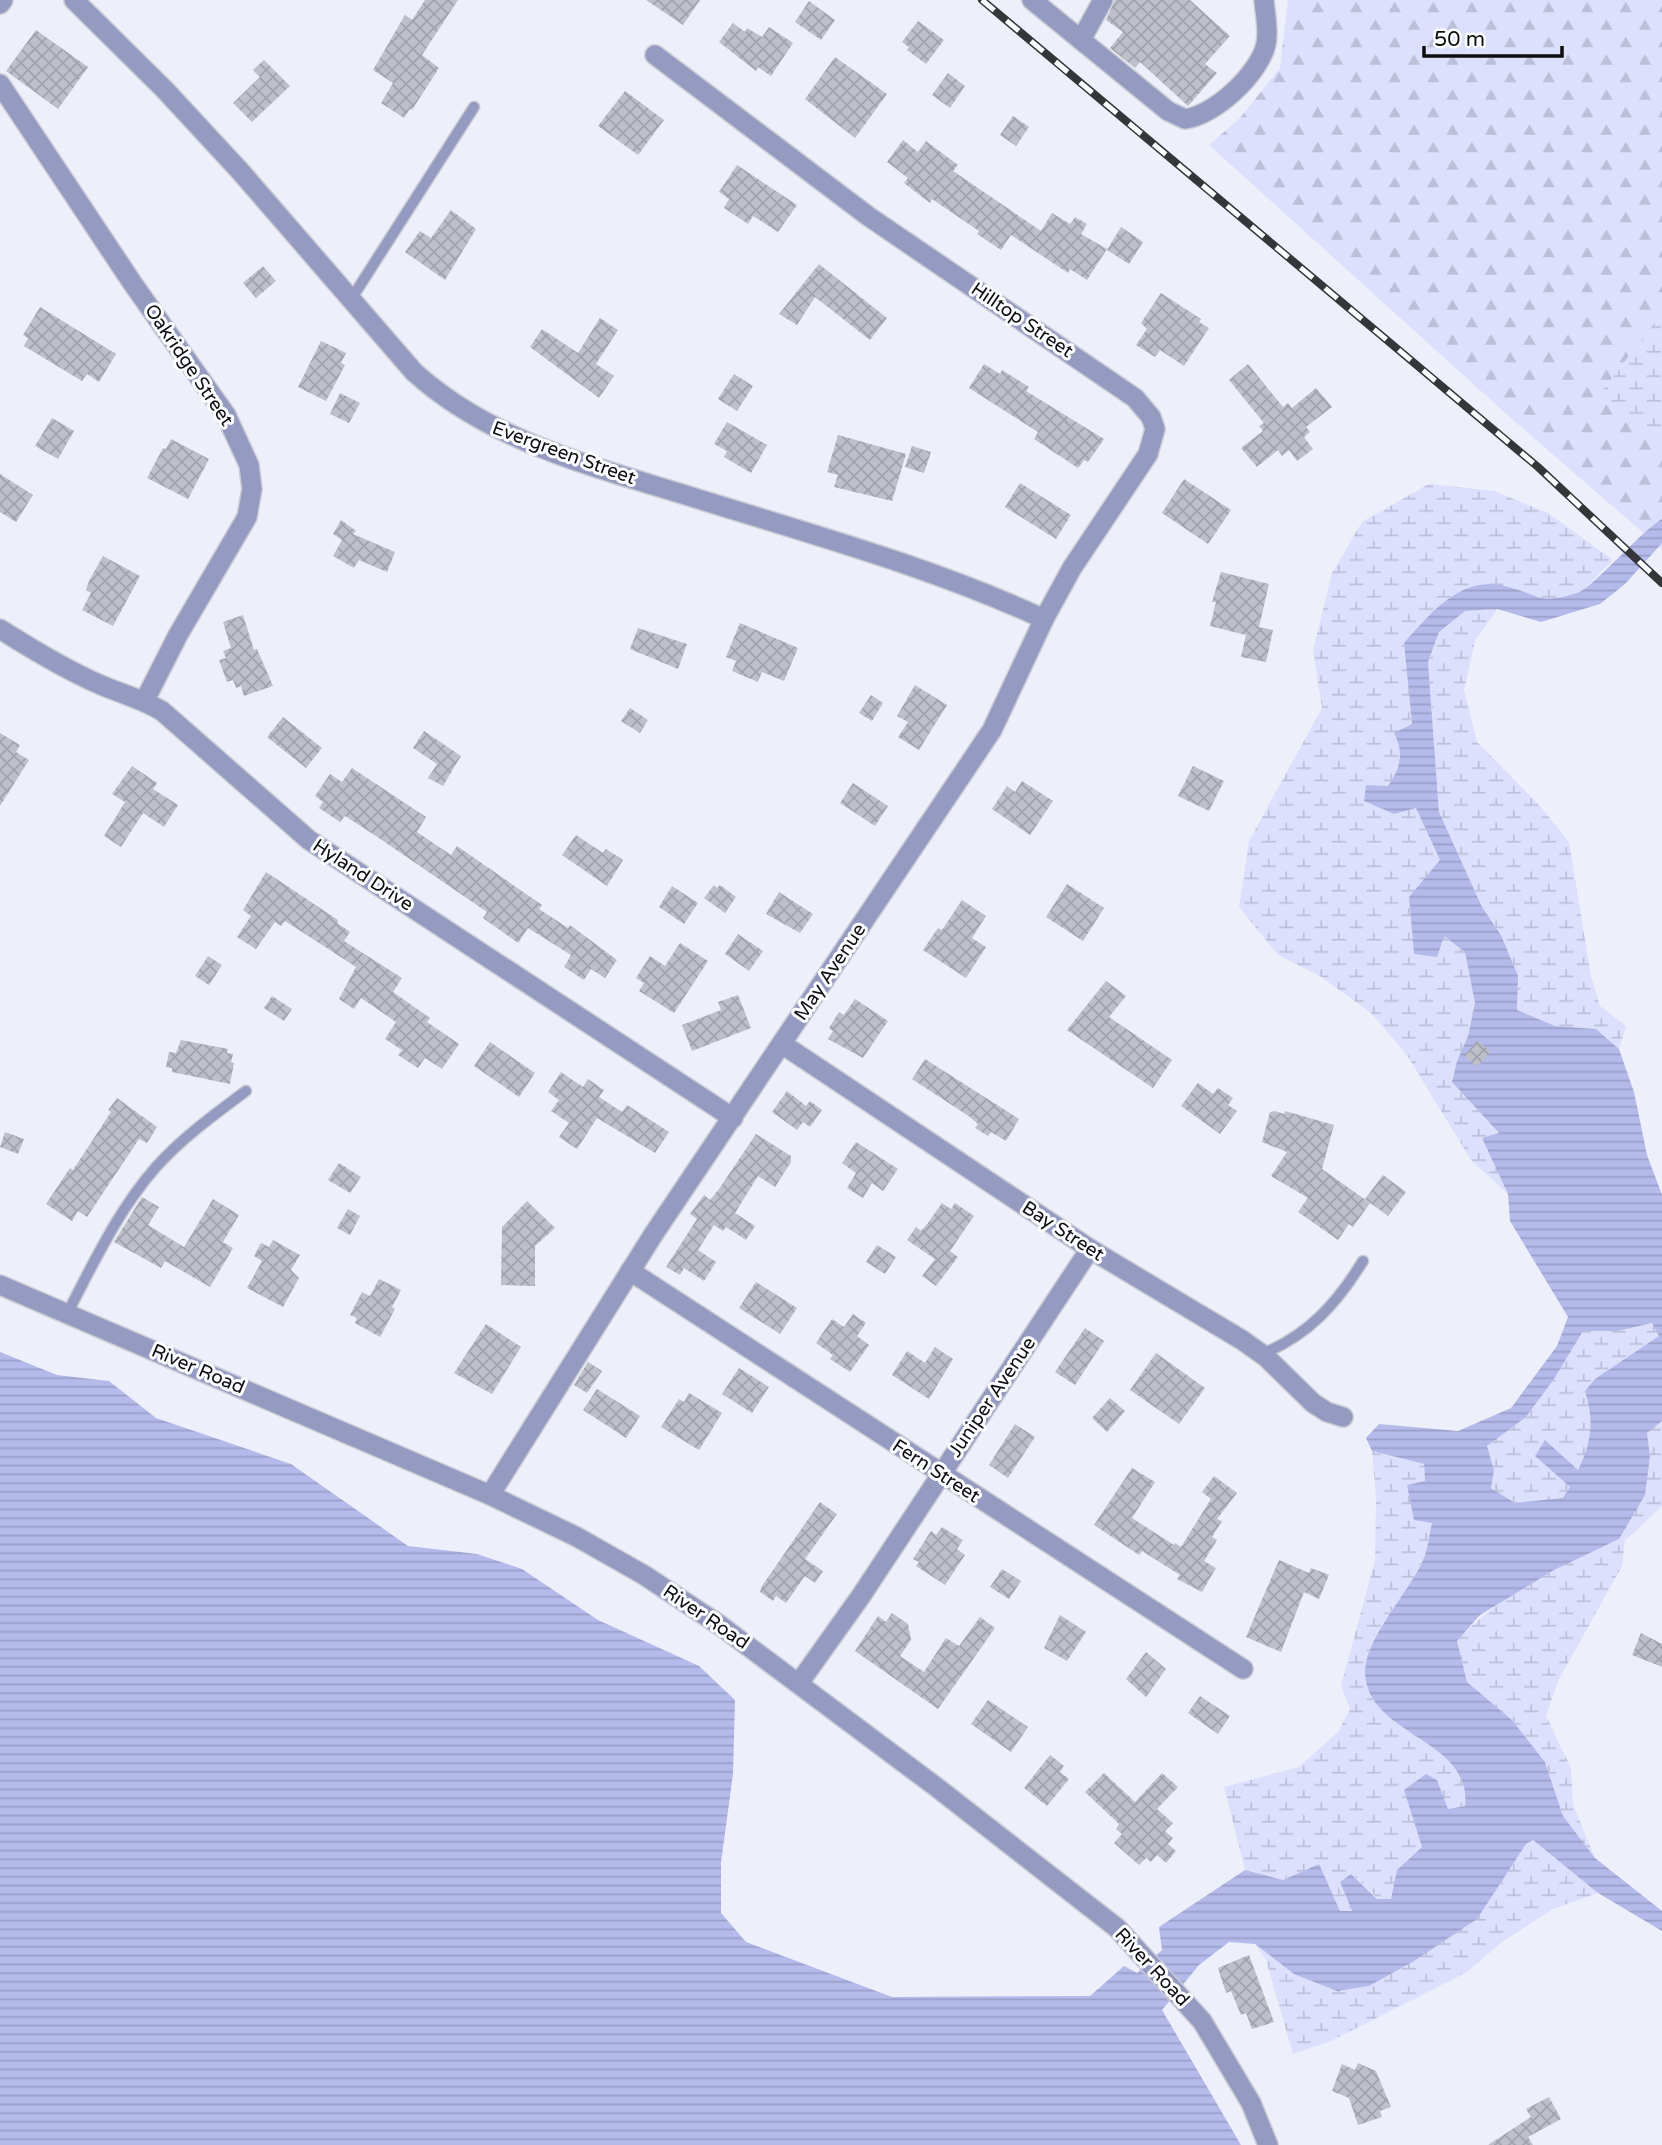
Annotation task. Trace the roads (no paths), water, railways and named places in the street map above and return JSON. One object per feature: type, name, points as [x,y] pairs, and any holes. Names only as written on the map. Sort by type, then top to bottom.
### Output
[{"type":"street","name":"Evergreen Street","points":[[74,0],[165,90],[240,171],[350,301],[414,372],[440,396],[497,430],[628,478],[942,576],[1044,620]]},
{"type":"street","points":[[1032,0],[1168,111],[1185,119],[1197,118],[1232,93],[1261,58],[1267,40],[1264,0]]},
{"type":"street","points":[[1081,40],[1103,0]]},
{"type":"street","name":"Hilltop Street","points":[[655,55],[868,216],[1135,398],[1151,417],[1154,440]]},
{"type":"street","name":"Oakridge Street","points":[[0,84],[133,284],[226,415],[248,466],[251,503],[243,526],[178,635],[145,700]]},
{"type":"street","name":"May Avenue","points":[[490,1495],[630,1271],[992,730],[1072,568],[1148,454],[1154,440]]},
{"type":"street","name":"Hyland Drive","points":[[0,629],[69,669],[145,700],[191,734],[309,840],[733,1118]]},
{"type":"street","name":"Bay Street","points":[[782,1044],[1090,1250],[1262,1354],[1313,1403],[1327,1412],[1343,1417]]},
{"type":"street","name":"Juniper Avenue","points":[[799,1683],[861,1596],[1090,1250]]},
{"type":"street","name":"Fern Street","points":[[630,1271],[1242,1669]]},
{"type":"street","name":"River Road","points":[[0,1285],[490,1495],[577,1536],[644,1575],[799,1683],[1084,1901],[1142,1953],[1184,1999],[1226,2057],[1251,2103],[1268,2145]]},
{"type":"lane","points":[[350,301],[474,107]]},
{"type":"lane","points":[[67,1314],[108,1235],[155,1167],[198,1127],[246,1091]]},
{"type":"lane","points":[[1262,1354],[1282,1346],[1313,1325],[1343,1293],[1363,1261]]},
{"type":"water","points":[[1662,519],[1662,543],[1625,584],[1600,604],[1541,622],[1497,609],[1465,611],[1439,632],[1428,662],[1439,812],[1482,907],[1501,935],[1518,976],[1517,1010],[1555,1026],[1596,1029],[1619,1049],[1634,1092],[1647,1155],[1662,1195],[1662,1421],[1647,1433],[1650,1456],[1645,1495],[1619,1539],[1554,1570],[1480,1615],[1457,1641],[1467,1682],[1512,1720],[1545,1762],[1563,1816],[1595,1858],[1662,1911],[1662,1931],[1598,1893],[1533,1840],[1526,1844],[1477,1919],[1414,1961],[1369,1986],[1337,1991],[1294,1974],[1255,1944],[1229,1942],[1199,1965],[1162,2010],[1241,2145],[0,2145],[0,1352],[57,1375],[109,1381],[156,1418],[291,1464],[408,1546],[477,1554],[522,1569],[598,1620],[699,1666],[735,1700],[733,1774],[721,1862],[721,1913],[746,1942],[892,1997],[1090,1996],[1124,1966],[1137,1973],[1162,1950],[1159,1927],[1245,1870],[1283,1880],[1319,1864],[1340,1911],[1352,1911],[1340,1882],[1351,1874],[1377,1899],[1391,1899],[1397,1870],[1422,1847],[1404,1790],[1426,1774],[1437,1780],[1448,1809],[1465,1806],[1463,1783],[1453,1766],[1437,1751],[1383,1712],[1371,1695],[1365,1674],[1371,1646],[1423,1560],[1432,1523],[1414,1520],[1407,1485],[1425,1481],[1424,1464],[1372,1451],[1366,1438],[1379,1424],[1458,1431],[1511,1408],[1557,1346],[1568,1317],[1510,1221],[1508,1194],[1482,1138],[1499,1133],[1452,1082],[1457,1061],[1468,1036],[1475,1003],[1465,952],[1444,936],[1437,957],[1414,954],[1409,897],[1440,860],[1416,808],[1394,814],[1364,801],[1366,785],[1388,786],[1396,773],[1400,753],[1394,733],[1412,724],[1404,643],[1436,609],[1461,592],[1474,586],[1489,584],[1546,598],[1577,593],[1594,581]],"holes":[[[1652,1323],[1659,1336],[1595,1379],[1585,1391],[1590,1412],[1590,1431],[1578,1470],[1545,1440],[1535,1456],[1570,1487],[1563,1498],[1515,1503],[1491,1488],[1494,1470],[1487,1446],[1526,1417],[1554,1379],[1583,1331],[1618,1331]]]},
{"type":"railway","points":[[982,0],[1538,467],[1662,583]]}]
